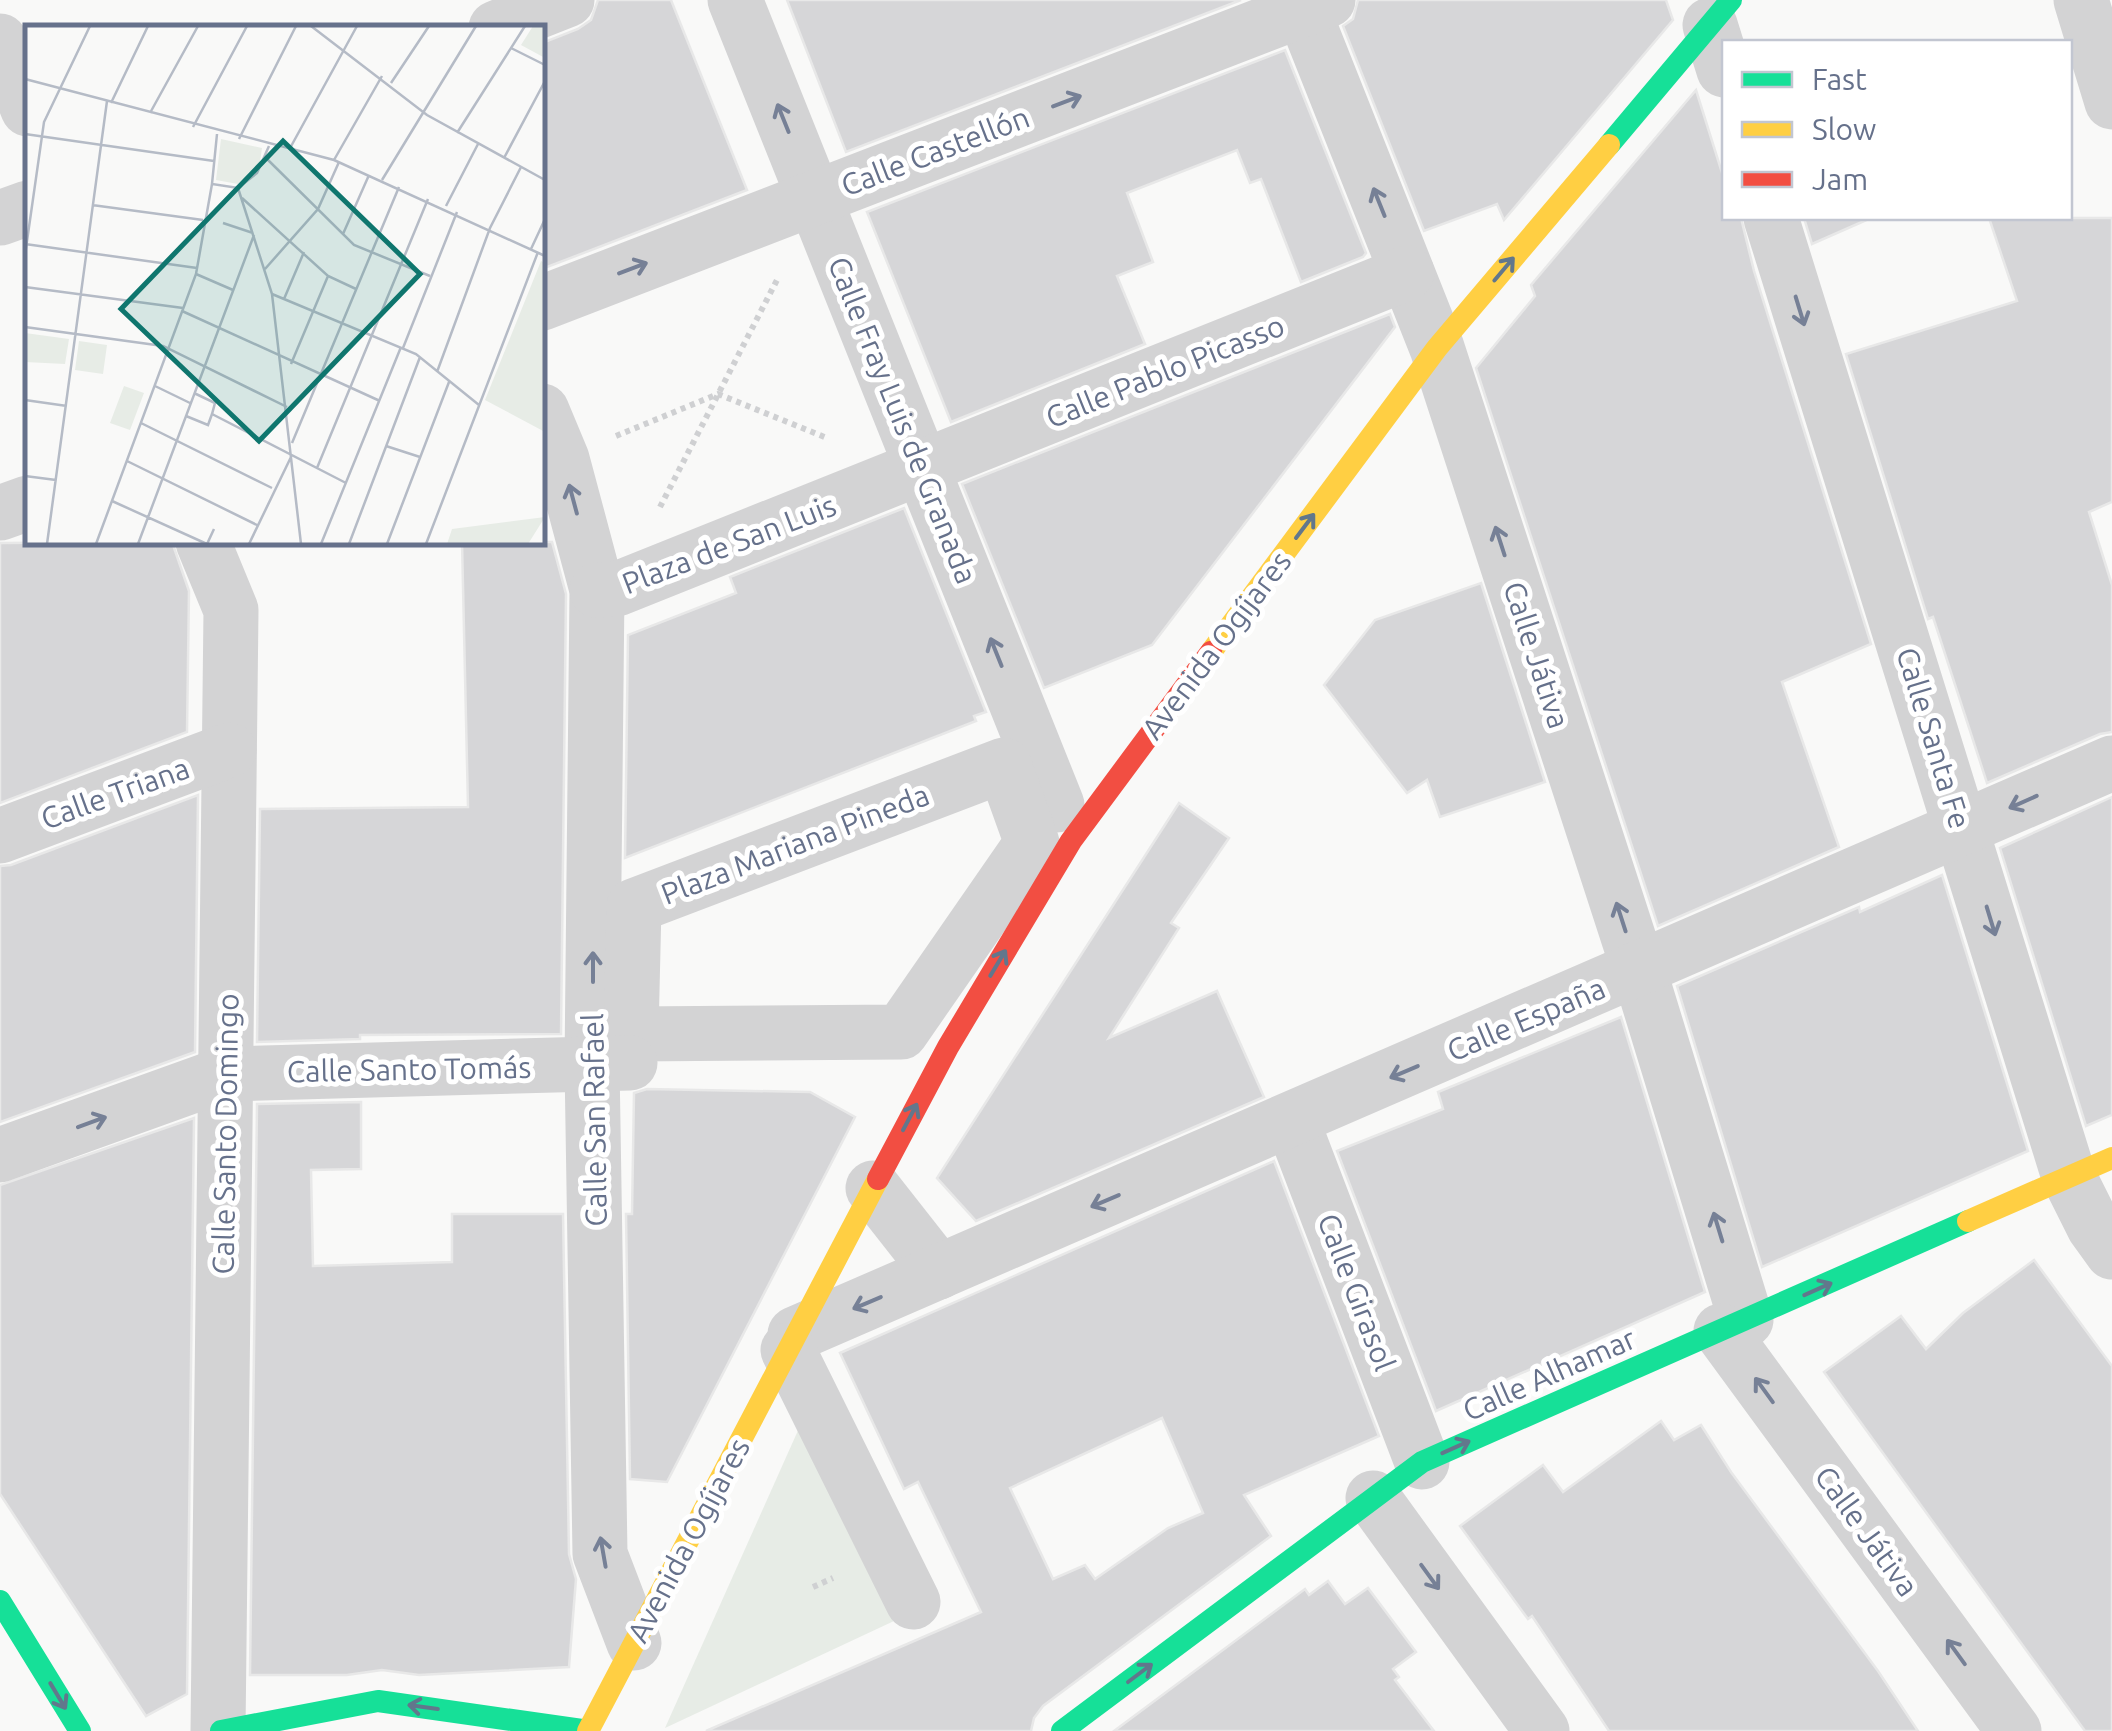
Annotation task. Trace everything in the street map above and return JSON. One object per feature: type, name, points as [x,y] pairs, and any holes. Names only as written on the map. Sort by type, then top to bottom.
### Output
[{"type":"street","points":[[504,25],[567,0]]},
{"type":"street","name":"Calle Fray Luis de Granada","points":[[736,0],[923,469],[1015,747],[1070,840]]},
{"type":"street","points":[[2081,0],[2112,102]]},
{"type":"street","name":"Calle Castellón","points":[[545,302],[1310,3]]},
{"type":"street","name":"Calle Játiva","points":[[1310,3],[1437,348],[1639,970],[1734,1326],[2014,1731]]},
{"type":"street","name":"Avenida Ogíjares","points":[[589,1731],[948,1047],[1070,840],[1437,348],[1722,32]]},
{"type":"street","points":[[0,41],[25,102]]},
{"type":"street","points":[[0,218],[25,209]]},
{"type":"street","name":"Calle Santa Fe","points":[[1772,220],[1962,828],[2090,1168],[2094,1227],[2112,1252]]},
{"type":"street","name":"Calle Pablo Picasso","points":[[923,469],[1407,273]]},
{"type":"street","name":"Plaza de San Luis","points":[[552,435],[597,590],[617,590],[923,469]]},
{"type":"street","points":[[0,513],[25,504]]},
{"type":"street","name":"Calle Santo Domingo","points":[[204,545],[230,610],[219,1731]]},
{"type":"street","name":"Calle San Rafael","points":[[597,590],[592,1064],[600,1554],[634,1644]]},
{"type":"street","name":"Plaza Mariana Pineda","points":[[1015,747],[1032,843],[902,1032],[631,1034],[634,906],[1015,747]]},
{"type":"street","name":"Plaza Mariana Pineda","points":[[593,898],[1015,747]]},
{"type":"street","name":"Calle Triana","points":[[0,836],[229,750]]},
{"type":"street","name":"Calle España","points":[[792,1342],[939,1272],[2112,763]]},
{"type":"street","points":[[592,1064],[948,1047]]},
{"type":"street","name":"Calle Santo Tomás","points":[[0,1155],[225,1074],[592,1064]]},
{"type":"street","name":"Calle Girasol","points":[[1292,1121],[1422,1462]]},
{"type":"street","name":"Calle Alhamar","points":[[1062,1731],[1422,1462],[2090,1168]]},
{"type":"street","points":[[873,1188],[939,1272]]},
{"type":"street","points":[[792,1342],[913,1602]]},
{"type":"street","points":[[1373,1498],[1542,1731]]},
{"type":"street","points":[[8,1628],[80,1731]]},
{"type":"street","points":[[219,1731],[378,1701],[589,1731]]},
{"type":"path","points":[[597,590],[636,555],[790,253],[814,198]]},
{"type":"path","points":[[552,435],[718,394],[836,442]]},
{"type":"shaded area","points":[[800,1426],[894,1621],[665,1728]]},
{"type":"building","points":[[598,0],[671,0],[747,190],[545,268],[545,42],[591,20]]},
{"type":"building","points":[[787,0],[1241,0],[846,152]]},
{"type":"building","points":[[1358,0],[1666,0],[1673,20],[1504,220],[1497,204],[1424,231],[1343,26],[1353,19]]},
{"type":"building","points":[[1285,50],[1366,253],[1363,257],[1301,282],[1261,179],[1250,183],[1237,150],[1127,193],[1153,262],[1117,276],[1145,344],[951,422],[867,212]]},
{"type":"building","points":[[1696,90],[1722,173],[1722,220],[1741,220],[1871,644],[1782,682],[1839,847],[1658,926],[1476,368],[1535,296],[1531,285]]},
{"type":"building","points":[[2112,218],[2112,502],[2089,512],[2112,585],[2112,732],[1987,783],[1933,617],[1928,619],[1846,354],[2017,301],[1990,220]]},
{"type":"building","points":[[1805,220],[1866,220],[1812,244]]},
{"type":"building","points":[[1390,314],[1395,327],[1152,645],[1044,688],[962,484]]},
{"type":"building","points":[[904,508],[986,712],[974,716],[976,721],[625,858],[628,635],[736,593],[730,577]]},
{"type":"building","points":[[552,542],[566,594],[561,1034],[360,1035],[360,1039],[257,1042],[260,809],[468,807],[462,545]]},
{"type":"building","points":[[0,543],[173,545],[189,591],[187,732],[0,803]]},
{"type":"building","points":[[1481,583],[1545,782],[1440,817],[1427,780],[1407,793],[1324,685],[1375,620]]},
{"type":"building","points":[[198,795],[195,1052],[0,1122],[0,866]]},
{"type":"building","points":[[2112,797],[2112,1115],[2086,1126],[2000,848]]},
{"type":"building","points":[[1179,803],[1229,838],[1171,923],[1179,928],[1109,1038],[1217,991],[1264,1097],[976,1221],[937,1178]]},
{"type":"building","points":[[1942,875],[2028,1151],[1762,1267],[1677,986]]},
{"type":"building","points":[[1621,1017],[1705,1292],[1436,1411],[1337,1151],[1443,1109],[1438,1092]]},
{"type":"building","points":[[647,1089],[810,1092],[855,1117],[667,1482],[630,1479],[626,1214],[632,1214],[634,1093]]},
{"type":"building","points":[[361,1102],[361,1169],[311,1170],[313,1266],[452,1262],[452,1214],[563,1214],[569,1554],[576,1579],[569,1667],[419,1675],[382,1670],[347,1675],[250,1675],[257,1104]]},
{"type":"building","points":[[194,1118],[187,1694],[146,1716],[0,1494],[0,1185]]},
{"type":"building","points":[[1274,1161],[1379,1436],[1244,1495],[1271,1536],[1043,1706],[1031,1731],[706,1731],[981,1612],[918,1482],[904,1489],[840,1353]],"holes":[[[1162,1418],[1203,1513],[1168,1528],[1095,1579],[1085,1565],[1053,1579],[1010,1488]]]},
{"type":"building","points":[[2034,1260],[2112,1366],[2112,1731],[2085,1731],[1824,1372],[1901,1316],[1926,1349],[1963,1313]]},
{"type":"building","points":[[1661,1421],[1674,1440],[1701,1425],[1918,1731],[1609,1731],[1532,1616],[1528,1619],[1460,1526],[1543,1465],[1563,1492]]},
{"type":"building","points":[[1328,1581],[1345,1604],[1368,1588],[1416,1652],[1393,1669],[1399,1677],[1395,1680],[1434,1731],[1114,1731],[1305,1589],[1309,1595]]},
{"type":"traffic: fast","points":[[1609,145],[1731,0]]},
{"type":"traffic: fast","points":[[1062,1731],[1422,1462],[1968,1221]]},
{"type":"traffic: fast","points":[[0,1601],[80,1731]]},
{"type":"traffic: fast","points":[[221,1731],[378,1701],[589,1731]]},
{"type":"traffic: slow","points":[[1211,652],[1437,348],[1609,145]]},
{"type":"traffic: slow","points":[[1968,1221],[2112,1158]]},
{"type":"traffic: slow","points":[[588,1731],[878,1179]]},
{"type":"traffic: jam","points":[[878,1179],[948,1047],[1071,841],[1211,652]]}]
